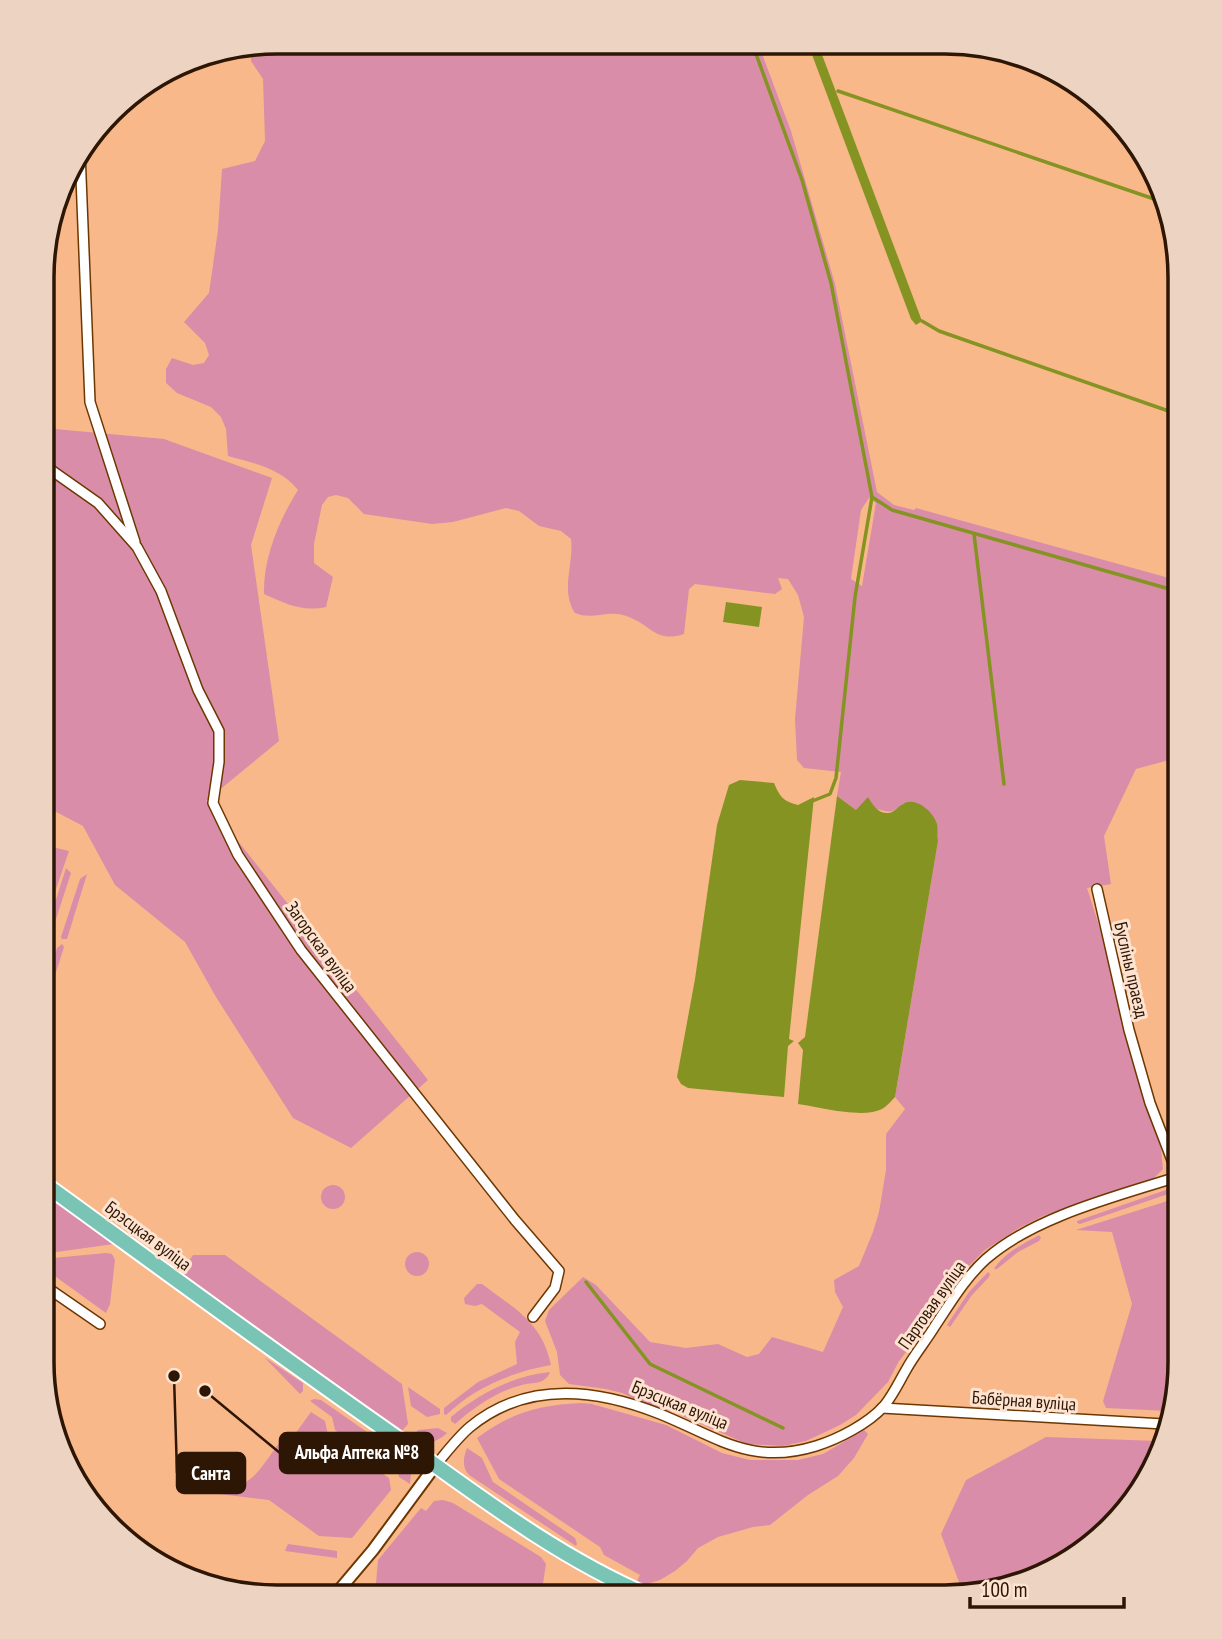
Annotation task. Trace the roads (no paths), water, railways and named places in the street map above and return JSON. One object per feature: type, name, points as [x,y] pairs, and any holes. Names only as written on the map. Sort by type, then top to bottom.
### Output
[{"type":"main road","name":"Брэсцкая вуліца","points":[[54,1191],[316,1383],[435,1466],[558,1549],[624,1585]]},
{"type":"street","name":"Загорская вуліца","points":[[81,172],[90,402],[137,547],[161,591],[198,690],[219,731],[219,762],[213,803],[238,855],[300,950],[498,1199],[559,1271],[555,1288],[533,1317]]},
{"type":"street","name":"Загорская вуліца","points":[[54,472],[98,503],[137,547]]},
{"type":"street","name":"Бусліны праезд","points":[[1097,889],[1129,1030],[1150,1102],[1167,1146]]},
{"type":"street","name":"Партовая вуліца","points":[[882,1408],[968,1277],[988,1257],[1052,1219],[1167,1180]]},
{"type":"street","points":[[54,1292],[100,1324]]},
{"type":"street","name":"Брэсцкая вуліца","points":[[435,1466],[463,1433],[491,1412],[525,1398],[549,1392],[572,1392],[613,1399],[659,1414],[731,1446],[752,1452],[785,1453],[817,1446],[856,1428],[882,1408]]},
{"type":"street","name":"Бабёрная вуліца","points":[[882,1408],[1158,1424]]},
{"type":"street","points":[[343,1585],[435,1466]]},
{"type":"waterway","points":[[756,54],[802,180],[831,283],[872,497],[855,597],[836,778],[830,794],[810,802]]},
{"type":"waterway","points":[[838,91],[1153,199]]},
{"type":"waterway","points":[[922,321],[939,331],[1168,411]]},
{"type":"waterway","points":[[872,497],[892,510],[1168,589]]},
{"type":"waterway","points":[[974,534],[1004,784]]},
{"type":"waterway","points":[[586,1282],[650,1364],[783,1428]]},
{"type":"place","name":"Санта","points":[[174,1376]]},
{"type":"place","name":"Альфа Аптека №8","points":[[205,1391]]}]
